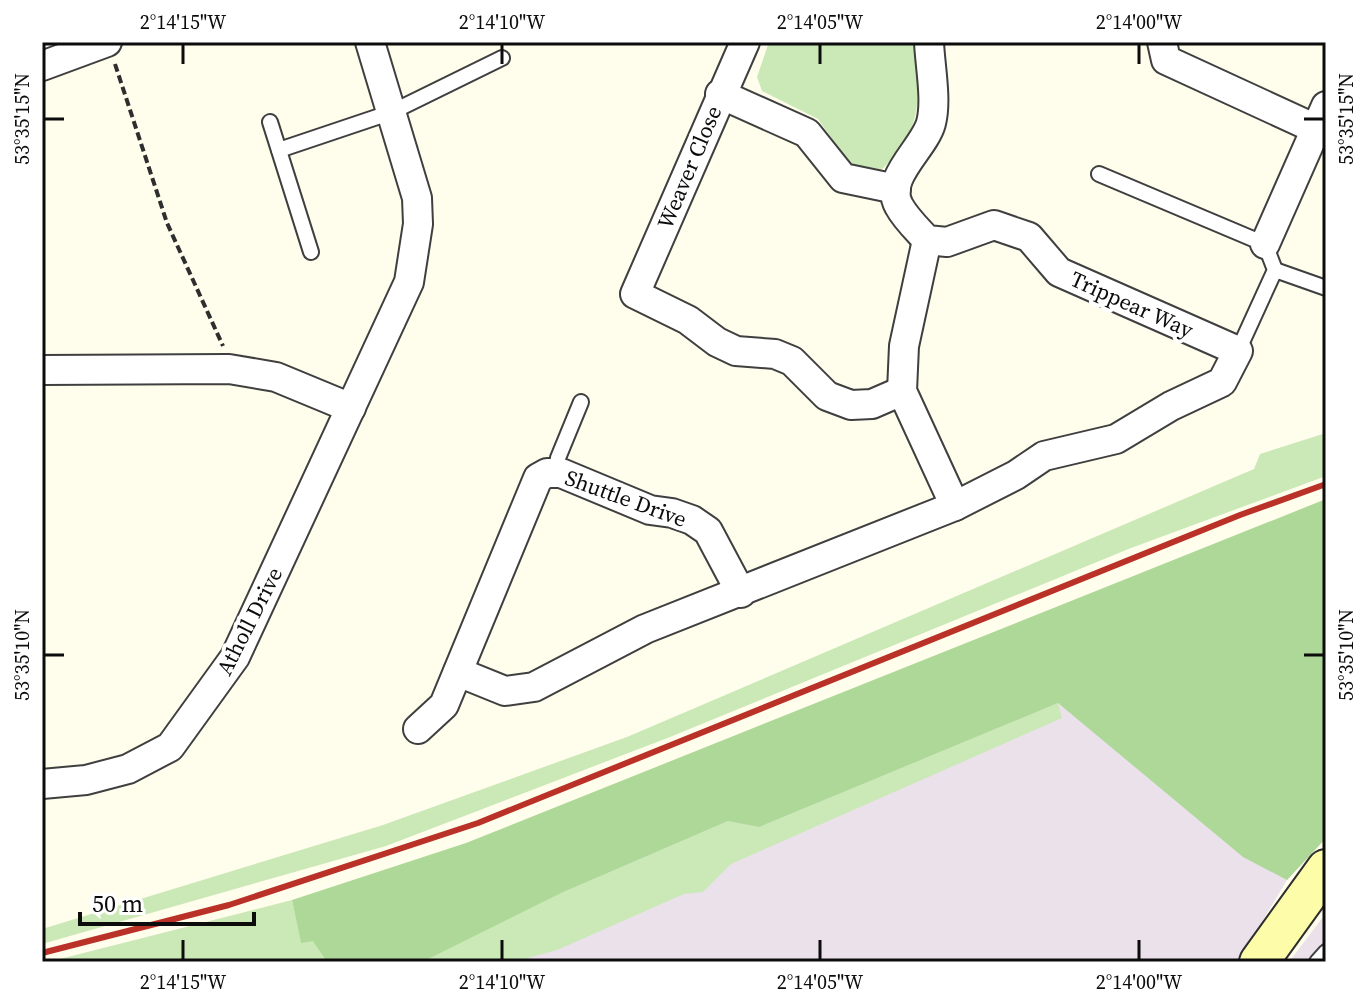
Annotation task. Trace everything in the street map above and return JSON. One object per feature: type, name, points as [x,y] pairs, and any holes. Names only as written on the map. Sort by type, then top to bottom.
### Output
[{"type":"street","name":"Atholl Drive","points":[[42,784],[86,780],[128,769],[170,747],[235,657],[409,282],[416,251],[417,198],[370,42]]},
{"type":"street","name":"Weaver Close","points":[[745,42],[635,294],[688,320],[717,342],[736,351],[775,354],[792,361],[827,396],[851,405],[872,404],[902,391]]},
{"type":"street","points":[[929,42],[932,119],[925,140],[897,178],[896,189],[898,205],[927,240],[904,346],[902,391],[955,506]]},
{"type":"street","points":[[1162,42],[1166,60],[1321,118],[1265,244]]},
{"type":"street","points":[[42,66],[110,48]]},
{"type":"street","points":[[720,94],[807,133],[843,178],[896,189]]},
{"type":"street","name":"Trippear Way","points":[[927,240],[947,242],[994,225],[1029,237],[1059,272],[1238,351]]},
{"type":"street","points":[[458,672],[505,691],[534,687],[645,629],[955,506],[1016,475],[1044,456],[1116,439],[1171,406],[1222,382],[1238,351]]},
{"type":"street","points":[[42,370],[229,369],[276,377],[351,408]]},
{"type":"street","name":"Shuttle Drive","points":[[418,729],[444,705],[538,478],[556,473],[700,526],[708,531],[741,593]]},
{"type":"street","points":[[1259,962],[1326,869]]},
{"type":"lane","points":[[279,150],[392,112],[502,58]]},
{"type":"lane","points":[[270,122],[311,252]]},
{"type":"lane","points":[[1099,174],[1265,244],[1275,270],[1238,351]]},
{"type":"lane","points":[[1275,270],[1326,288]]},
{"type":"lane","points":[[556,473],[558,458],[581,402]]},
{"type":"lane","points":[[1317,962],[1326,952]]},
{"type":"path","points":[[110,48],[167,223],[219,331],[229,369]]},
{"type":"shaded area","points":[[1082,667],[1326,838],[1287,880],[1238,962],[183,962],[313,941]]},
{"type":"shaded area","points":[[1326,913],[1326,962],[1289,962]]},
{"type":"green space","points":[[769,42],[918,42],[916,112],[912,128],[895,157],[880,171],[853,169],[818,119],[762,91],[757,77]]},
{"type":"green space","points":[[1326,433],[1326,476],[1131,548],[670,737],[386,846],[42,944],[42,929],[383,825],[627,737],[1254,469],[1260,454]]},
{"type":"green space","points":[[1326,499],[1326,838],[1287,880],[1243,857],[1058,703],[759,827],[728,821],[561,893],[422,962],[327,962],[313,941],[301,943],[292,900],[466,843]]},
{"type":"green space","points":[[1058,703],[1062,718],[731,864],[703,892],[684,894],[557,950],[513,962],[48,962],[292,900],[301,942],[561,893],[728,821],[759,827]]},
{"type":"railway","points":[[42,953],[229,905],[478,823],[1240,515],[1326,484]]}]
